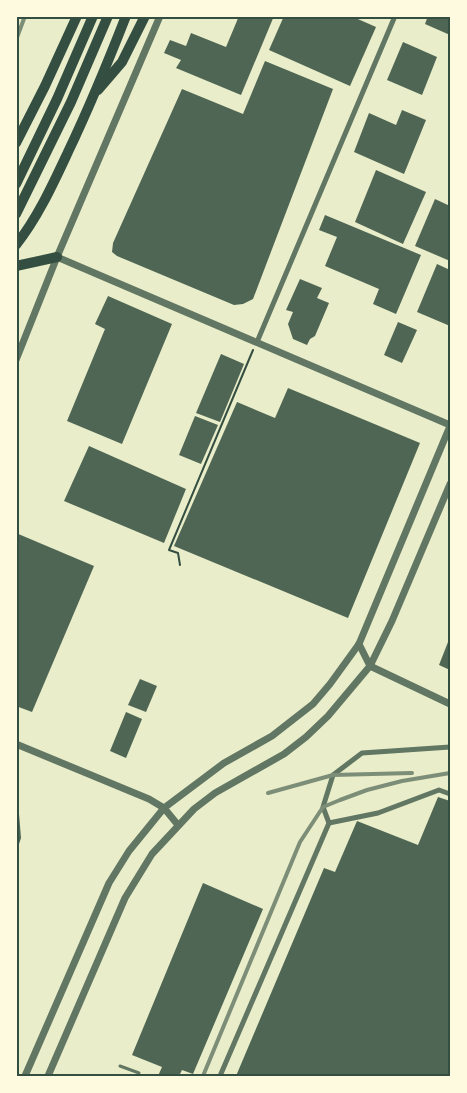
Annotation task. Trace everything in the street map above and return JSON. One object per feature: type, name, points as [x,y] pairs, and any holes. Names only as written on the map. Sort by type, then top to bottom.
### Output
[{"type":"highway","points":[[16,143],[77,16]]},
{"type":"highway","points":[[16,184],[57,99],[93,16]]},
{"type":"highway","points":[[16,214],[71,102],[108,16]]},
{"type":"highway","points":[[16,245],[41,207],[57,176],[126,16]]},
{"type":"highway","points":[[88,97],[104,84],[122,62],[145,16]]},
{"type":"highway","points":[[16,143],[30,134]]},
{"type":"highway","points":[[16,266],[57,257]]},
{"type":"street","points":[[16,360],[57,257],[160,16]]},
{"type":"street","points":[[257,342],[395,16]]},
{"type":"street","points":[[25,1077],[109,884],[129,851],[164,808],[224,763],[293,722],[313,704],[359,644],[450,426],[57,257]]},
{"type":"street","points":[[48,1077],[125,898],[152,854],[194,808],[215,793],[285,754],[306,737],[370,666],[392,621],[450,484]]},
{"type":"street","points":[[359,644],[370,666],[450,704]]},
{"type":"street","points":[[16,744],[149,799],[164,808],[178,825]]},
{"type":"street","points":[[220,1077],[329,823],[323,807],[333,776],[362,753],[450,747]]},
{"type":"street","points":[[329,823],[378,813],[440,790],[450,794]]},
{"type":"lane","points":[[120,1066],[139,1074],[138,1077]]},
{"type":"path","points":[[180,565],[178,553],[169,550],[257,342]]},
{"type":"building","points":[[239,16],[274,16],[241,95],[176,68],[181,60],[164,53],[170,40],[186,46],[191,33],[226,47]]},
{"type":"building","points":[[284,16],[351,16],[376,27],[350,86],[269,50]]},
{"type":"building","points":[[428,16],[450,16],[450,35],[425,24]]},
{"type":"building","points":[[403,42],[437,57],[422,95],[387,80]]},
{"type":"building","points":[[265,61],[333,89],[253,299],[234,305],[117,256],[112,252],[113,243],[182,89],[243,114]]},
{"type":"building","points":[[402,110],[426,120],[404,174],[354,152],[369,113],[396,125]]},
{"type":"building","points":[[376,170],[426,192],[403,244],[355,222]]},
{"type":"building","points":[[435,199],[450,206],[450,261],[415,246]]},
{"type":"building","points":[[325,215],[421,255],[396,314],[373,304],[379,289],[325,266],[337,237],[319,230]]},
{"type":"building","points":[[437,264],[450,270],[450,326],[417,312]]},
{"type":"building","points":[[300,279],[322,288],[317,298],[329,303],[315,336],[307,345],[293,339],[288,324],[293,312],[286,310]]},
{"type":"building","points":[[108,296],[172,324],[122,444],[67,421],[105,329],[95,324]]},
{"type":"building","points":[[398,322],[417,330],[402,363],[384,355]]},
{"type":"building","points":[[221,354],[244,364],[220,422],[196,413]]},
{"type":"building","points":[[288,388],[420,443],[348,618],[174,546],[237,402],[275,418]]},
{"type":"building","points":[[195,416],[218,425],[201,464],[179,455]]},
{"type":"building","points":[[89,446],[186,489],[164,543],[64,501]]},
{"type":"building","points":[[16,533],[94,566],[32,712],[16,706]]},
{"type":"building","points":[[450,637],[450,670],[439,665]]},
{"type":"building","points":[[140,679],[157,686],[146,712],[128,705]]},
{"type":"building","points":[[126,712],[142,719],[126,758],[110,751]]},
{"type":"building","points":[[438,797],[450,801],[450,1076],[236,1076],[324,868],[335,872],[357,821],[418,845]]},
{"type":"building","points":[[16,812],[19,814],[21,838],[17,850]]},
{"type":"building","points":[[203,883],[263,909],[193,1074],[182,1070],[179,1076],[158,1076],[162,1067],[132,1055]]},
{"type":"railway","points":[[16,40],[25,16]]},
{"type":"railway","points":[[268,793],[333,775],[412,773]]},
{"type":"railway","points":[[203,1076],[300,842],[323,807],[367,790],[450,773]]}]
